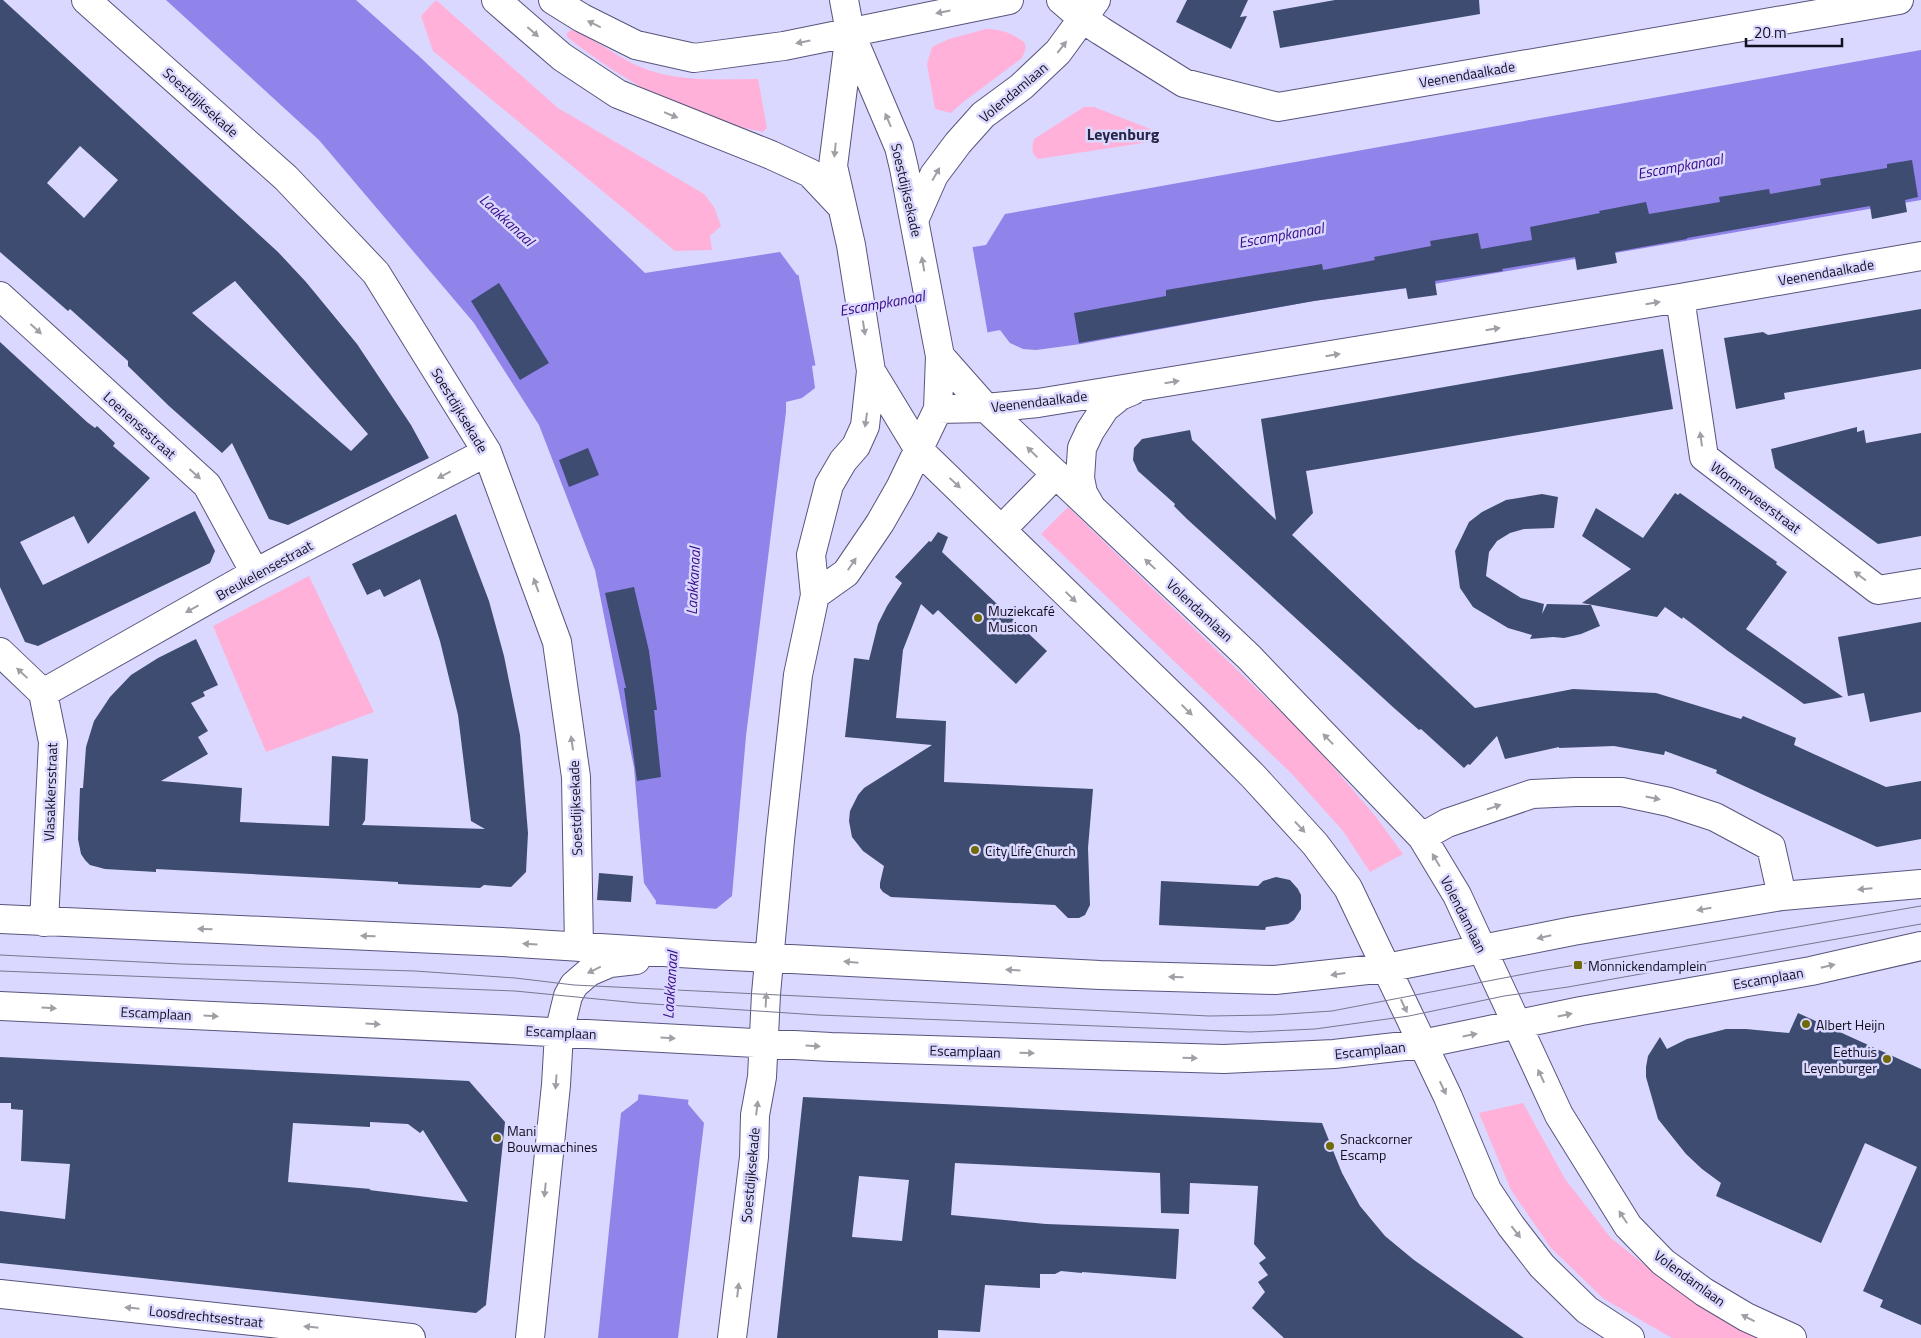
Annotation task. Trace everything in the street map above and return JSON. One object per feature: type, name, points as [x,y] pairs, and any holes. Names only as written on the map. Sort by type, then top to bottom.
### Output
[{"type":"street","name":"Soestdijksekade","points":[[86,0],[286,178],[376,273],[487,452],[557,642],[576,777],[579,947]]},
{"type":"street","points":[[496,0],[562,58],[618,94],[771,155],[810,173],[843,208]]},
{"type":"street","points":[[553,0],[582,18],[636,45],[694,58],[784,46],[1008,0]]},
{"type":"street","points":[[844,0],[850,32]]},
{"type":"street","name":"Veenendaalkade","points":[[1061,0],[1090,10],[1184,83],[1278,107],[1898,0]]},
{"type":"street","name":"Volendamlaan","points":[[916,225],[934,175],[958,143],[983,115],[1021,88],[1058,52],[1090,10]]},
{"type":"street","name":"Soestdijksekade","points":[[732,1338],[754,1157],[756,1114],[762,1077],[776,878],[798,675],[815,595],[811,555],[829,485],[843,461],[856,446],[865,426],[870,366],[850,245],[833,166],[850,32]]},
{"type":"street","name":"Soestdijksekade","points":[[850,32],[899,147],[916,225],[939,351]]},
{"type":"street","name":"Veenendaalkade","points":[[938,409],[1038,404],[1680,298],[1921,256]]},
{"type":"street","name":"Loenensestraat","points":[[0,296],[207,485],[255,573]]},
{"type":"street","name":"Wormerveerstraat","points":[[1680,298],[1704,457],[1878,590],[1921,583]]},
{"type":"street","points":[[815,595],[846,573],[880,523],[919,450],[938,409],[939,351]]},
{"type":"street","name":"Volendamlaan","points":[[939,351],[986,408],[1248,657],[1422,837],[1457,895],[1559,1115],[1628,1226],[1663,1262],[1704,1292],[1746,1317],[1792,1338]]},
{"type":"street","name":"Soestdijksekade","points":[[870,366],[919,450]]},
{"type":"street","name":"Veenendaalkade","points":[[1082,448],[1105,408],[1120,396],[1140,387]]},
{"type":"street","name":"Volendamlaan","points":[[1082,448],[1080,478],[1083,494],[1092,508]]},
{"type":"street","points":[[919,450],[1206,729],[1315,844],[1348,888],[1448,1097],[1487,1190],[1511,1226],[1542,1266],[1587,1310],[1630,1338]]},
{"type":"street","name":"Breukelensestraat","points":[[43,693],[255,573],[487,452]]},
{"type":"street","points":[[1002,529],[1056,474]]},
{"type":"street","points":[[0,652],[43,693]]},
{"type":"street","name":"Vlasakkersstraat","points":[[43,693],[54,742],[44,922]]},
{"type":"street","points":[[1422,837],[1447,823],[1532,794],[1622,792],[1668,802],[1715,817],[1771,847],[1782,896]]},
{"type":"street","points":[[0,919],[579,947],[642,955],[712,955],[1100,975],[1276,980],[1386,968],[1573,931],[1782,896],[1921,884]]},
{"type":"street","name":"Escamplaan","points":[[0,1006],[831,1047],[1224,1059],[1334,1054],[1422,1044],[1609,1006],[1810,970],[1921,946]]},
{"type":"street","points":[[530,1338],[556,1085],[559,1033],[568,996],[574,985],[589,972],[610,963],[642,955]]},
{"type":"street","name":"Loosdrechtsestraat","points":[[0,1294],[272,1331],[411,1338]]},
{"type":"shaded area","points":[[436,0],[558,108],[704,194],[714,207],[721,226],[710,236],[712,250],[675,251],[433,51],[421,16]]},
{"type":"shaded area","points":[[986,29],[1006,32],[1024,42],[1026,48],[1022,58],[951,113],[935,109],[927,64],[932,47],[949,39]]},
{"type":"shaded area","points":[[571,30],[586,36],[636,65],[665,75],[696,79],[758,79],[767,128],[763,132],[721,122],[660,97],[585,51],[567,37],[567,33]]},
{"type":"shaded area","points":[[1084,107],[1094,107],[1153,130],[1157,134],[1156,141],[1038,159],[1034,155],[1033,150],[1034,139]]},
{"type":"shaded area","points":[[1068,507],[1312,742],[1376,817],[1403,854],[1370,872],[1343,831],[1291,773],[1041,534]]},
{"type":"shaded area","points":[[309,576],[374,712],[266,752],[213,626]]},
{"type":"shaded area","points":[[1523,1103],[1565,1179],[1611,1238],[1684,1296],[1757,1338],[1672,1338],[1604,1299],[1551,1248],[1511,1190],[1479,1113]]},
{"type":"water","points":[[166,0],[356,0],[421,58],[645,273],[780,252],[797,275],[986,245],[1005,214],[1921,50],[1921,200],[1423,286],[1313,301],[1081,344],[1036,350],[1023,349],[1010,343],[1000,330],[812,366],[815,388],[802,398],[786,402],[746,736],[732,896],[711,913],[688,1104],[704,1123],[678,1338],[598,1338],[621,1113],[638,1100],[656,901],[644,883],[634,768],[595,570],[539,425],[474,323],[319,140]]},
{"type":"pier","points":[[972,244],[988,335],[816,368],[798,272]]},
{"type":"pier","points":[[654,904],[718,909],[713,914],[691,1100],[636,1094]]},
{"type":"building","points":[[0,0],[3,0],[278,252],[306,282],[357,344],[411,425],[429,458],[288,525],[269,519],[232,443],[222,453],[169,406],[128,366],[128,361],[70,309],[68,311],[0,252]],"holes":[[[80,146],[118,180],[84,218],[47,183]],[[235,281],[368,434],[351,451],[192,313]]]},
{"type":"building","points":[[1187,0],[1248,0],[1240,17],[1247,16],[1231,49],[1176,22]]},
{"type":"building","points":[[1335,0],[1479,0],[1480,14],[1280,48],[1273,11]]},
{"type":"building","points":[[1912,160],[1918,197],[1905,200],[1907,212],[1872,219],[1870,206],[1615,252],[1617,263],[1577,270],[1575,257],[1502,269],[1503,271],[1435,281],[1437,295],[1408,299],[1406,288],[1314,301],[1079,343],[1074,313],[1166,296],[1166,290],[1322,264],[1323,270],[1375,260],[1374,257],[1431,246],[1430,241],[1478,233],[1481,249],[1532,240],[1530,227],[1600,213],[1599,211],[1646,202],[1649,214],[1720,202],[1719,197],[1769,189],[1770,194],[1821,185],[1820,179],[1887,168],[1887,164]]},
{"type":"building","points":[[499,283],[549,363],[520,380],[471,301]]},
{"type":"building","points":[[1921,309],[1921,369],[1784,393],[1785,399],[1736,409],[1724,338],[1763,332],[1768,335]]},
{"type":"building","points":[[0,342],[87,422],[95,428],[97,426],[115,443],[113,446],[150,478],[88,544],[74,516],[20,542],[43,585],[195,511],[215,551],[210,563],[38,646],[25,642],[0,587]]},
{"type":"building","points":[[1663,349],[1673,409],[1306,471],[1313,513],[1292,535],[1475,708],[1573,689],[1656,693],[1741,719],[1743,716],[1796,738],[1794,745],[1886,787],[1921,781],[1921,839],[1877,847],[1716,773],[1717,770],[1665,751],[1664,755],[1614,746],[1559,747],[1505,759],[1497,736],[1470,765],[1468,764],[1464,768],[1421,729],[1419,730],[1394,708],[1187,519],[1174,506],[1175,504],[1138,471],[1133,460],[1134,448],[1142,439],[1190,430],[1192,440],[1276,520],[1261,419]]},
{"type":"building","points":[[1857,427],[1857,432],[1864,430],[1866,443],[1921,433],[1921,536],[1878,544],[1775,468],[1771,449]]},
{"type":"building","points":[[588,448],[599,475],[569,487],[559,460]]},
{"type":"building","points":[[1675,493],[1678,495],[1680,493],[1777,562],[1776,564],[1787,572],[1746,629],[1843,697],[1804,704],[1683,617],[1682,619],[1665,607],[1657,617],[1582,603],[1631,569],[1582,536],[1596,508],[1643,538]]},
{"type":"building","points":[[1542,494],[1558,497],[1554,528],[1524,529],[1510,533],[1497,541],[1489,552],[1486,576],[1521,598],[1544,604],[1542,614],[1547,604],[1591,605],[1600,626],[1581,634],[1564,638],[1530,639],[1532,635],[1508,628],[1473,607],[1460,588],[1455,551],[1469,522],[1482,512],[1506,500]]},
{"type":"building","points":[[456,514],[489,601],[504,656],[520,735],[528,833],[526,872],[511,887],[484,885],[480,888],[156,869],[156,872],[105,869],[90,865],[85,860],[81,854],[78,839],[80,788],[83,788],[86,747],[94,721],[110,697],[131,675],[158,658],[196,639],[218,685],[203,692],[205,696],[191,703],[208,731],[198,737],[208,754],[161,781],[242,788],[240,822],[329,826],[332,756],[368,759],[365,820],[362,825],[485,829],[471,821],[458,715],[440,641],[420,579],[384,597],[380,589],[367,595],[352,564]]},
{"type":"building","name":"City Life Church","points":[[938,532],[948,537],[942,552],[1047,651],[1016,684],[938,610],[933,615],[921,604],[903,650],[896,718],[946,721],[944,782],[1093,789],[1088,848],[1090,905],[1085,915],[1079,918],[1068,918],[1055,905],[891,897],[880,888],[884,866],[863,851],[852,837],[849,821],[850,811],[864,788],[932,745],[845,737],[854,658],[869,660],[878,624],[902,583],[895,577],[929,541],[931,542]]},
{"type":"building","points":[[634,587],[649,651],[657,710],[654,710],[661,777],[637,781],[624,688],[626,688],[605,593]]},
{"type":"building","points":[[1921,622],[1921,712],[1870,722],[1864,693],[1848,696],[1838,637]]},
{"type":"building","points":[[599,873],[633,876],[631,902],[597,900]]},
{"type":"building","points":[[1276,877],[1290,880],[1301,895],[1301,909],[1294,920],[1288,924],[1266,927],[1265,930],[1159,925],[1161,881],[1258,886],[1263,881]]},
{"type":"building","points":[[1798,1013],[1921,1069],[1921,1325],[1880,1307],[1883,1300],[1863,1291],[1917,1167],[1865,1143],[1821,1243],[1716,1196],[1721,1183],[1686,1154],[1658,1119],[1646,1077],[1646,1067],[1648,1056],[1660,1037],[1667,1049],[1687,1039],[1726,1029],[1789,1033]]},
{"type":"building","points":[[0,1057],[469,1081],[505,1122],[486,1305],[476,1313],[0,1263],[0,1211],[65,1219],[70,1164],[21,1161],[23,1110],[11,1109],[11,1103],[0,1103]],"holes":[[[370,1122],[408,1124],[420,1133],[423,1130],[468,1202],[369,1190],[371,1189],[288,1182],[293,1123],[370,1127]]]},
{"type":"building","points":[[803,1097],[1322,1123],[1342,1173],[1360,1206],[1385,1236],[1414,1260],[1524,1338],[1284,1338],[1252,1308],[1265,1292],[1258,1282],[1268,1275],[1259,1263],[1266,1258],[1254,1244],[1258,1186],[1190,1183],[1189,1214],[1161,1213],[1160,1173],[955,1163],[951,1215],[1046,1224],[1179,1229],[1176,1279],[1061,1271],[1055,1274],[1040,1274],[1040,1288],[985,1285],[980,1332],[938,1330],[938,1338],[777,1338]],"holes":[[[859,1176],[909,1180],[902,1241],[852,1237]]]},
{"type":"tram line","points":[[0,955],[181,964],[415,971],[515,978],[574,985],[1209,1016],[1272,1015],[1332,1011],[1540,971],[1921,906]]},
{"type":"tram line","points":[[0,971],[515,991],[638,1003],[818,1015],[1250,1032],[1315,1029],[1409,1016],[1504,996],[1568,987],[1921,924]]},
{"type":"place","name":"Muziekcafé Musicon","points":[[978,618]]},
{"type":"place","name":"City Life Church","points":[[975,850]]},
{"type":"place","name":"Monnickendamplein","points":[[1578,965]]},
{"type":"place","name":"Albert Heijn","points":[[1806,1024]]},
{"type":"place","name":"Eethuis Leyenburger","points":[[1887,1059]]},
{"type":"place","name":"Mani Bouwmachines","points":[[497,1138]]},
{"type":"place","name":"Snackcorner Escamp","points":[[1330,1146]]},
{"type":"district","name":"Leyenburg","points":[[1123,134]]},
{"type":"water label","name":"Escampkanaal","points":[[1680,166]]},
{"type":"water label","name":"Laakkanaal","points":[[507,220]]},
{"type":"water label","name":"Escampkanaal","points":[[1281,235]]},
{"type":"water label","name":"Escampkanaal","points":[[882,303]]},
{"type":"water label","name":"Laakkanaal","points":[[693,581]]},
{"type":"water label","name":"Laakkanaal","points":[[670,985]]}]
